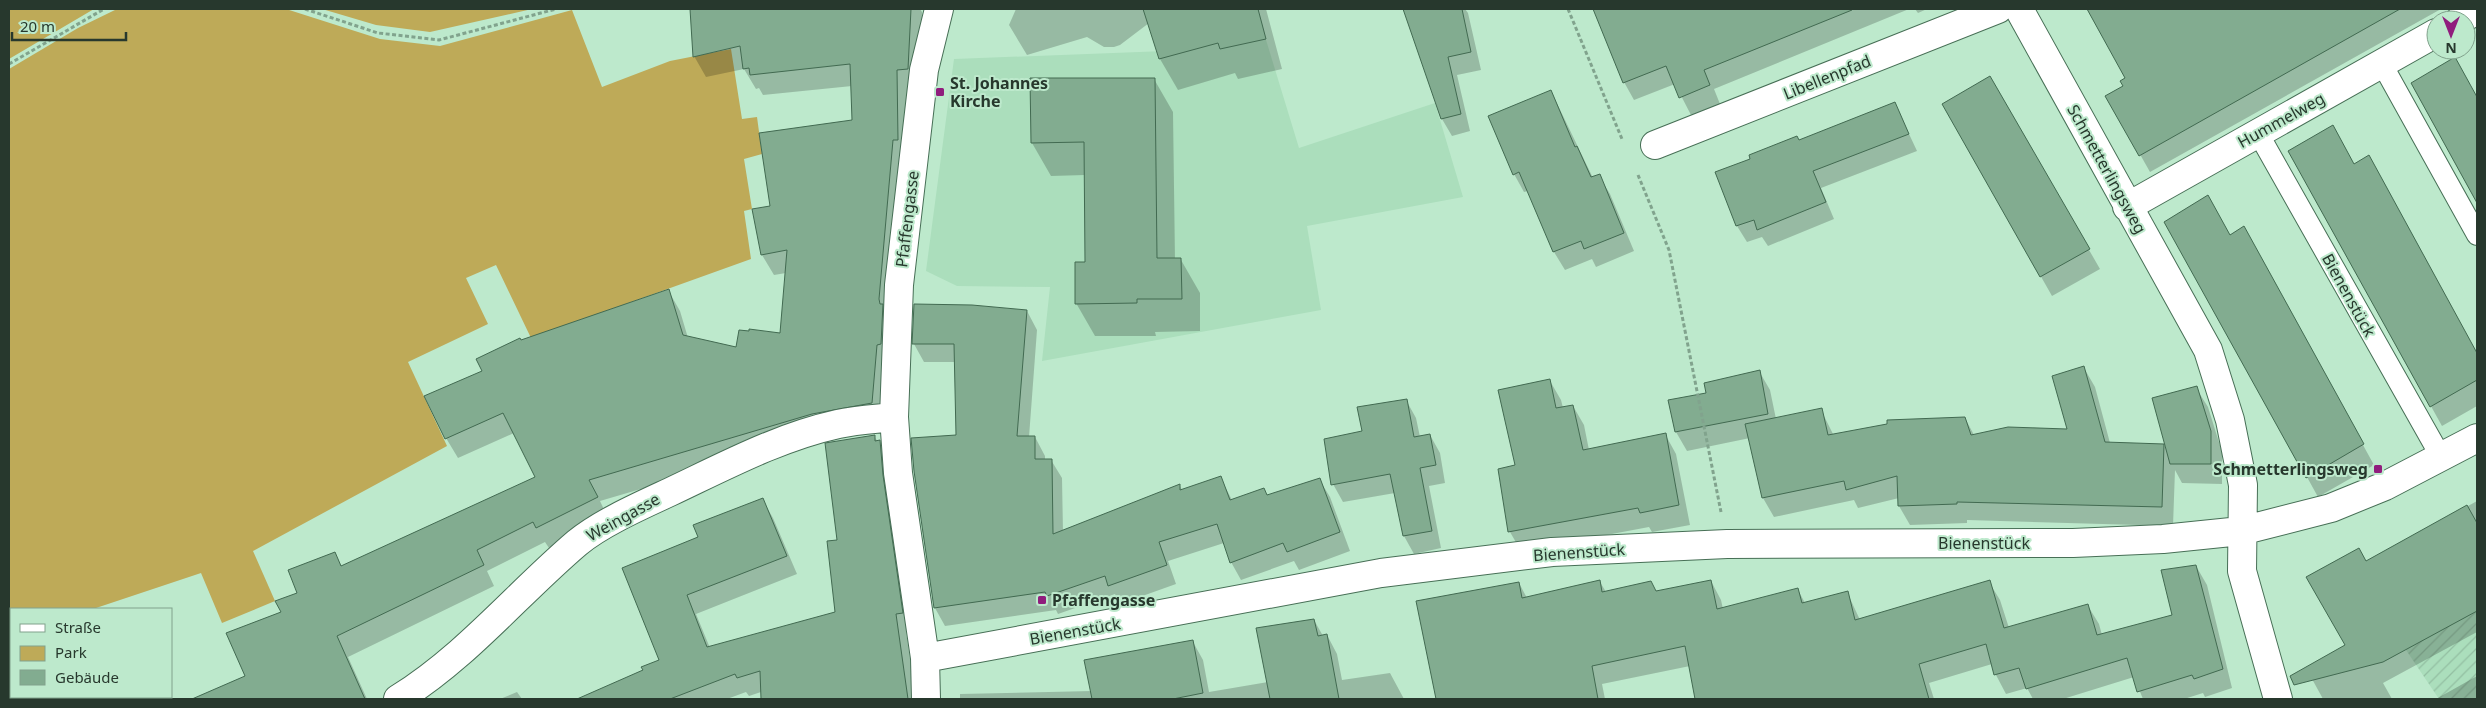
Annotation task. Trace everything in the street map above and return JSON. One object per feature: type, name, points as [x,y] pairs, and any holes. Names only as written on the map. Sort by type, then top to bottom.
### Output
[{"type":"street","name":"Pfaffengasse","points":[[926,699],[925,658],[898,473],[894,417],[899,286],[924,70],[940,9]]},
{"type":"street","name":"Libellenpfad","points":[[1655,145],[1998,9]]},
{"type":"street","name":"Schmetterlingsweg","points":[[2019,9],[2127,207],[2208,350],[2230,420],[2243,485],[2241,531]]},
{"type":"street","name":"Hummelweg","points":[[2127,207],[2426,39]]},
{"type":"street","name":"Weingasse","points":[[398,699],[418,687],[467,647],[515,599],[579,541],[635,508],[766,447],[838,424],[894,417]]},
{"type":"street","name":"Bienenstück","points":[[925,658],[1381,573],[1552,552],[1727,544],[2074,543],[2163,539],[2241,531],[2331,508],[2385,486],[2477,438]]},
{"type":"street","points":[[2241,531],[2242,572],[2278,699]]},
{"type":"lane","points":[[2382,64],[2477,235]]},
{"type":"lane","name":"Bienenstück","points":[[2258,133],[2441,458]]},
{"type":"path","points":[[9,64],[104,9]]},
{"type":"path","points":[[305,9],[378,34],[439,40],[556,9]]},
{"type":"path","points":[[1568,9],[1626,148]]},
{"type":"path","points":[[1637,173],[1669,250],[1727,544]]},
{"type":"shaded area","points":[[1263,30],[1299,148],[1435,103],[1463,197],[1307,226],[1321,310],[1042,361],[1050,287],[957,286],[926,271],[954,59],[1191,50],[1218,43],[1220,49]]},
{"type":"shaded area","points":[[2477,571],[2477,699],[2439,699],[2406,650],[2390,619]]},
{"type":"green space","points":[[9,9],[94,9],[9,59]]},
{"type":"green space","points":[[117,9],[286,9],[380,39],[440,46],[572,10],[602,87],[670,61],[731,49],[742,119],[757,117],[762,154],[744,159],[752,209],[744,211],[751,259],[531,338],[496,265],[466,278],[488,324],[408,362],[447,446],[253,551],[275,601],[222,623],[201,573],[96,608],[10,608],[9,640],[9,69],[78,28]]},
{"type":"green space","points":[[322,9],[532,9],[430,32],[376,25]]},
{"type":"building","points":[[690,9],[911,9],[908,69],[897,70],[898,140],[893,140],[879,299],[880,304],[883,304],[881,344],[877,345],[872,403],[812,414],[589,480],[598,497],[536,528],[533,522],[477,550],[484,565],[337,636],[365,699],[192,699],[245,676],[226,633],[281,612],[275,601],[297,593],[288,570],[335,552],[341,566],[535,477],[503,413],[445,439],[424,396],[482,371],[476,359],[520,338],[521,340],[669,289],[683,335],[736,347],[739,330],[749,331],[749,329],[780,333],[787,250],[761,255],[752,209],[770,206],[759,133],[852,120],[850,64],[750,75],[749,68],[743,69],[740,46],[693,57]]},
{"type":"building","points":[[1143,9],[1258,9],[1266,39],[1220,49],[1218,43],[1159,59]]},
{"type":"building","points":[[1403,9],[1462,9],[1471,52],[1448,57],[1461,114],[1441,119]]},
{"type":"building","points":[[1593,9],[1852,10],[1704,70],[1710,85],[1679,98],[1666,66],[1623,83]]},
{"type":"building","points":[[2087,9],[2400,9],[2139,156],[2105,96],[2123,86],[2120,81],[2125,78]]},
{"type":"building","points":[[2450,60],[2457,60],[2477,97],[2477,203],[2411,83]]},
{"type":"building","points":[[1990,76],[2090,249],[2040,277],[1942,104]]},
{"type":"building","points":[[1030,78],[1155,78],[1157,258],[1181,258],[1182,299],[1137,299],[1137,303],[1075,304],[1075,262],[1085,262],[1084,142],[1031,143]]},
{"type":"building","points":[[1551,90],[1575,147],[1577,146],[1591,177],[1600,174],[1624,233],[1584,249],[1581,241],[1553,252],[1519,172],[1513,175],[1488,116]]},
{"type":"building","points":[[1895,102],[1909,134],[1813,171],[1826,202],[1757,230],[1754,220],[1736,226],[1715,172],[1750,159],[1749,155],[1797,136],[1799,140]]},
{"type":"building","points":[[2333,125],[2354,164],[2369,155],[2477,353],[2477,380],[2430,407],[2288,151]]},
{"type":"building","points":[[2208,195],[2230,235],[2244,226],[2364,444],[2306,478],[2164,222]]},
{"type":"building","points":[[914,304],[972,305],[1027,310],[1017,436],[1035,436],[1035,459],[1052,459],[1053,534],[1180,484],[1180,490],[1221,476],[1230,500],[1264,488],[1267,495],[1320,478],[1340,532],[1287,552],[1283,543],[1230,563],[1217,524],[1159,542],[1167,565],[1108,586],[1105,576],[1047,596],[1045,592],[934,608],[911,438],[956,435],[954,344],[912,344]]},
{"type":"building","points":[[2084,366],[2105,442],[2164,444],[2162,507],[1957,502],[1957,504],[1898,506],[1897,476],[1846,490],[1844,481],[1762,498],[1745,424],[1822,408],[1828,435],[1887,424],[1887,420],[1965,417],[1971,435],[2008,427],[2067,429],[2052,376]]},
{"type":"building","points":[[1760,370],[1768,414],[1675,432],[1668,400],[1706,393],[1704,383]]},
{"type":"building","points":[[1550,379],[1556,408],[1573,405],[1583,450],[1666,433],[1679,505],[1640,513],[1638,508],[1508,532],[1498,469],[1515,465],[1498,390]]},
{"type":"building","points":[[2197,386],[2211,431],[2211,464],[2170,464],[2152,398]]},
{"type":"building","points":[[1407,399],[1414,437],[1430,434],[1436,465],[1420,468],[1432,531],[1403,536],[1390,474],[1331,485],[1324,439],[1362,431],[1357,407]]},
{"type":"building","points":[[875,435],[875,441],[880,440],[883,475],[903,613],[896,614],[908,699],[761,699],[760,671],[737,678],[735,674],[670,699],[577,699],[643,670],[641,667],[659,660],[622,568],[698,537],[693,525],[763,498],[787,556],[687,595],[707,647],[835,612],[827,541],[837,540],[825,443]]},
{"type":"building","points":[[2467,505],[2477,523],[2477,611],[2383,662],[2294,685],[2290,676],[2345,645],[2306,577],[2359,548],[2366,561]]},
{"type":"building","points":[[2196,565],[2223,669],[2194,679],[2192,675],[2137,692],[2127,658],[2026,689],[2019,668],[1994,675],[1986,644],[1919,664],[1929,699],[1695,699],[1685,646],[1592,666],[1598,699],[1436,699],[1416,601],[1519,582],[1522,598],[1600,580],[1602,592],[1651,581],[1656,591],[1711,580],[1717,609],[1798,588],[1802,603],[1848,591],[1855,620],[1990,580],[2004,628],[2088,604],[2097,635],[2172,615],[2161,570]]},
{"type":"building","points":[[1314,619],[1318,636],[1327,634],[1339,699],[1270,699],[1256,628]]},
{"type":"building","points":[[1193,640],[1203,693],[1173,699],[1092,699],[1084,660]]},
{"type":"place","name":"St. Johannes Kirche","points":[[940,92]]},
{"type":"place","name":"Schmetterlingsweg","points":[[2378,469]]},
{"type":"place","name":"Pfaffengasse","points":[[1042,600]]}]
